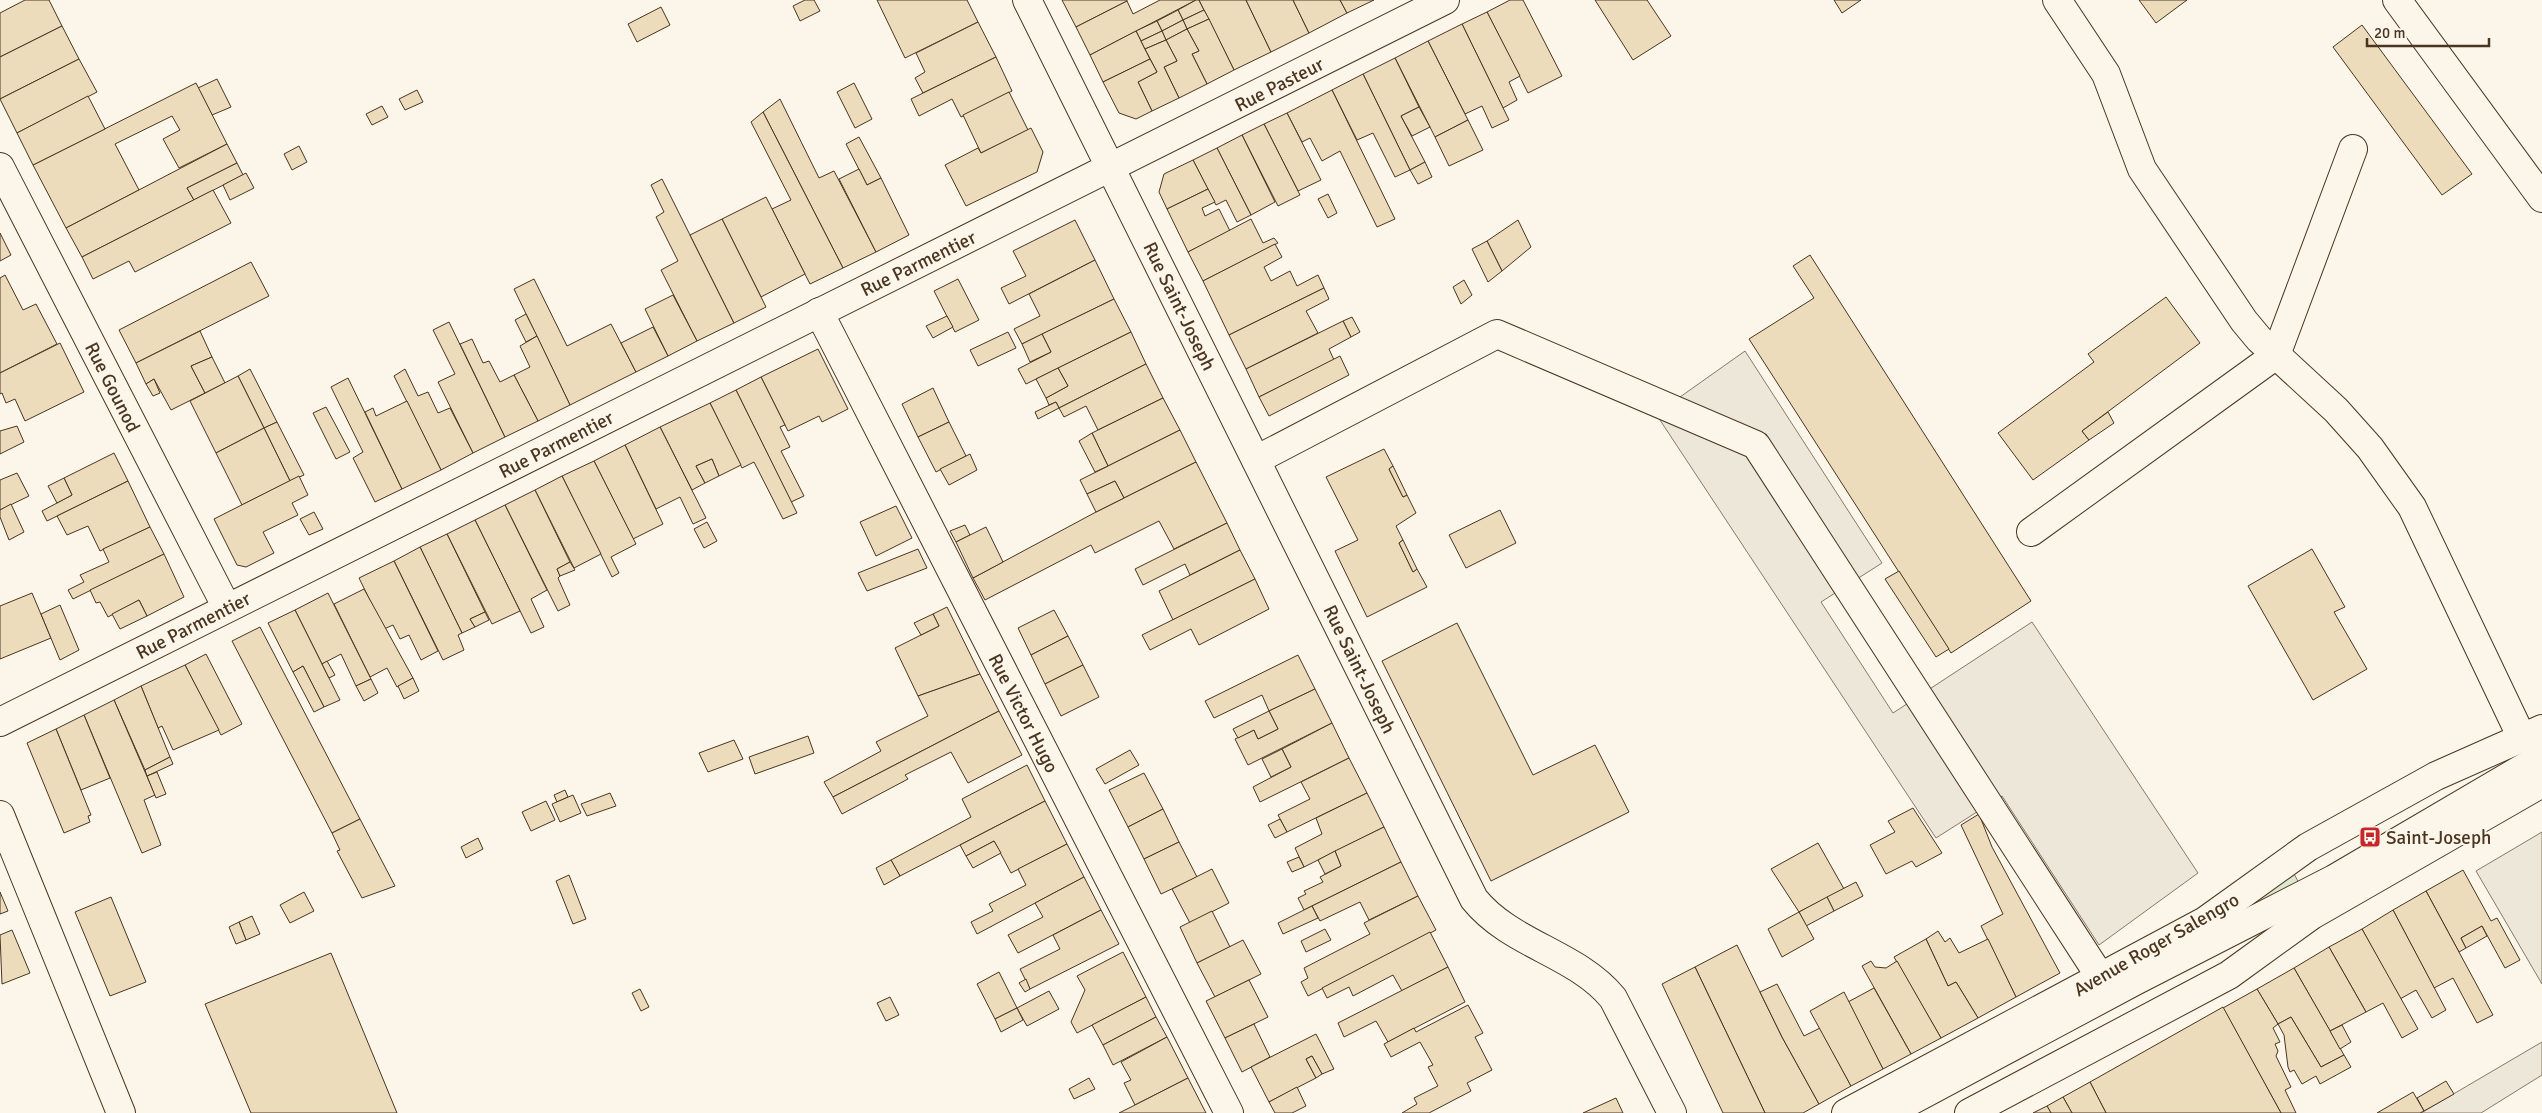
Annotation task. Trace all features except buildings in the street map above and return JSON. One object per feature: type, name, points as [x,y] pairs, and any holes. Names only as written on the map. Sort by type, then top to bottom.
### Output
[{"type":"street","name":"Rue Saint-Joseph","points":[[1027,0],[1113,168],[1474,899],[1498,923],[1570,962],[1604,987],[1613,998],[1672,1113]]},
{"type":"street","name":"Rue Pasteur","points":[[1113,168],[1445,0]]},
{"type":"street","points":[[2057,0],[2106,74],[2142,170],[2244,321],[2276,356],[2336,410],[2370,448],[2412,507],[2532,733]]},
{"type":"street","points":[[2397,0],[2542,198]]},
{"type":"street","points":[[2031,532],[2276,356],[2353,149]]},
{"type":"street","name":"Rue Gounod","points":[[0,167],[227,608]]},
{"type":"street","name":"Rue Parmentier","points":[[0,722],[819,312],[1113,168]]},
{"type":"street","name":"Rue Victor Hugo","points":[[819,312],[1229,1113]]},
{"type":"street","points":[[1256,460],[1497,334],[1756,445],[2101,978]]},
{"type":"street","name":"Avenue Roger Salengro","points":[[1846,1113],[2101,978],[2215,915],[2308,847],[2436,776],[2532,733]]},
{"type":"street","points":[[1888,1113],[2135,981],[2334,880],[2542,757]]},
{"type":"street","points":[[1927,1113],[2188,975],[2312,915],[2542,783]]},
{"type":"street","points":[[0,815],[121,1113]]},
{"type":"street","points":[[1968,1113],[2229,976],[2312,915]]},
{"type":"green space","points":[[2293,872],[2300,885],[2239,915],[2254,900]]},
{"type":"shaded area","points":[[1745,351],[1882,563],[1821,602],[1893,713],[2032,622],[2198,873],[2099,945],[2002,796],[1936,838],[1656,414]]},
{"type":"shaded area","points":[[2542,832],[2542,984],[2476,871]]},
{"type":"shaded area","points":[[2542,1042],[2542,1075],[2481,1113],[2421,1113]]},
{"type":"place","name":"Saint-Joseph","points":[[2370,837]]}]
